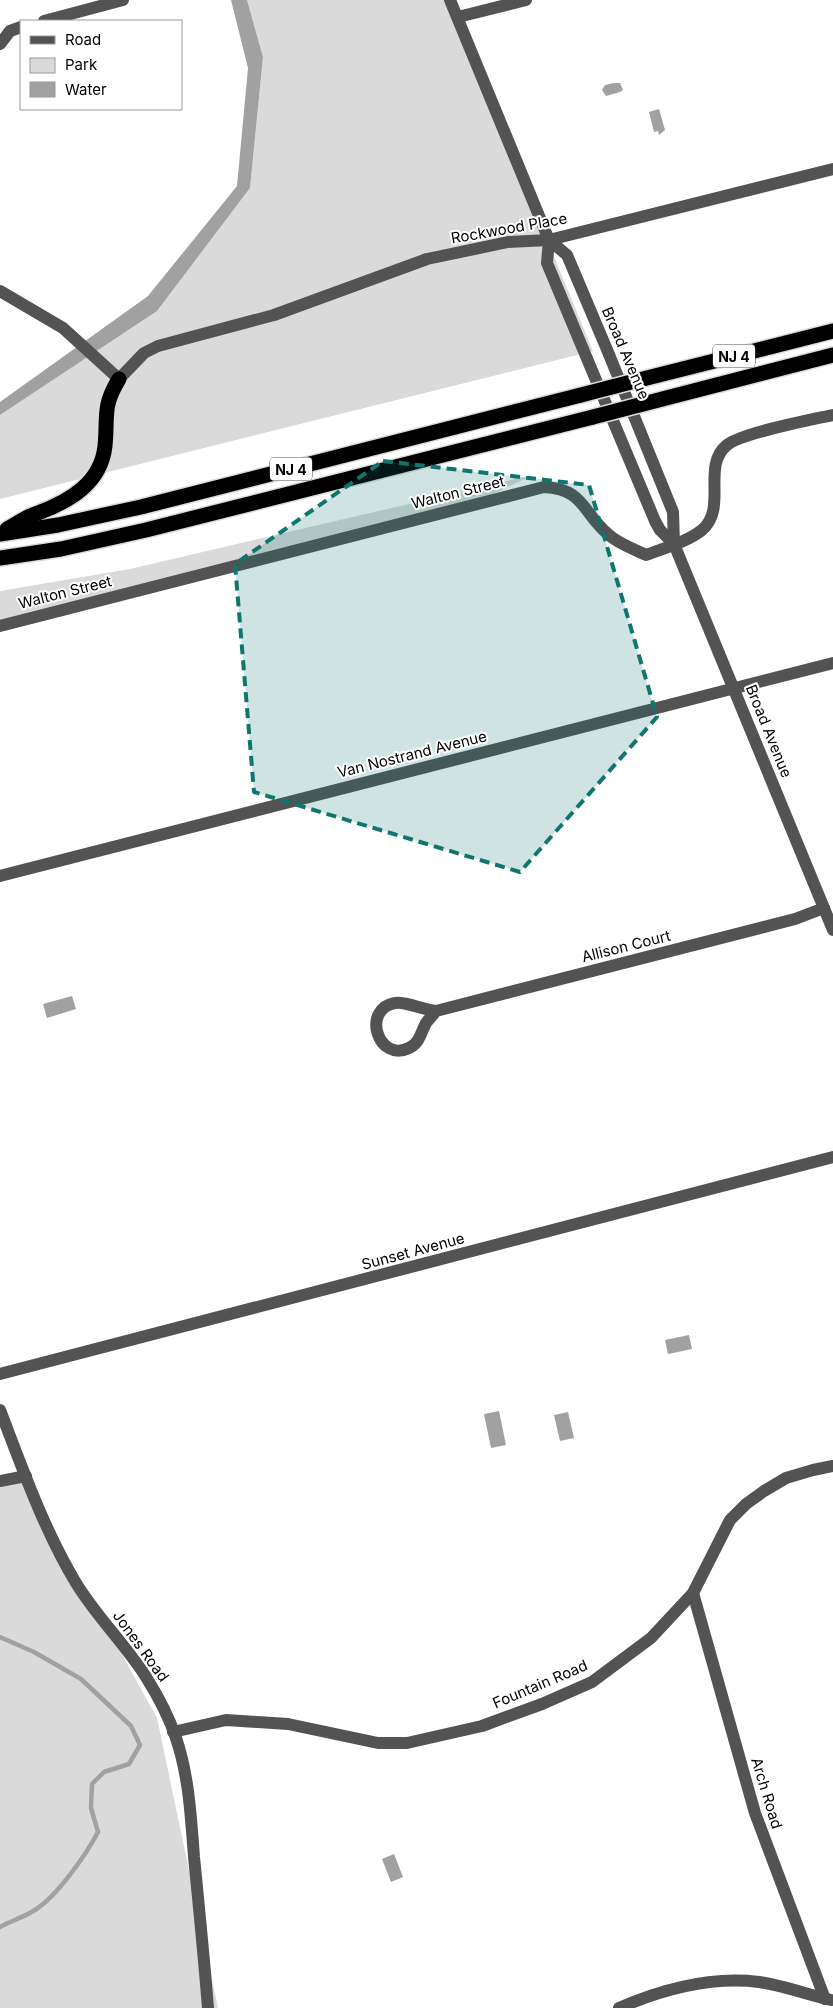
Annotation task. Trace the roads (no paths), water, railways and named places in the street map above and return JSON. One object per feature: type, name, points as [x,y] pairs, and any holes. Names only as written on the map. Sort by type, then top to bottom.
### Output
[{"type":"highway","name":"NJ 4","points":[[0,534],[58,525],[141,507],[833,331]]},
{"type":"highway","name":"NJ 4","points":[[0,558],[60,549],[146,530],[833,355]]},
{"type":"highway","points":[[0,534],[37,513],[65,502],[92,479],[102,460],[106,408],[119,378]]},
{"type":"street","points":[[48,20],[123,0]]},
{"type":"street","name":"Broad Avenue","points":[[450,0],[549,240],[547,263],[586,359],[654,521],[674,544]]},
{"type":"street","points":[[458,17],[526,0]]},
{"type":"street","points":[[0,44],[10,31],[20,27]]},
{"type":"street","name":"Rockwood Place","points":[[119,378],[144,353],[166,343],[274,315],[427,260],[508,242],[549,240],[833,168]]},
{"type":"street","name":"Broad Avenue","points":[[549,240],[567,254],[612,361],[673,512],[674,544],[833,930]]},
{"type":"street","points":[[0,291],[63,328],[119,378]]},
{"type":"street","name":"Walton Street","points":[[0,626],[544,486],[559,488],[572,493],[609,535],[646,555],[696,534],[707,524],[714,503],[716,460],[726,445],[744,437],[833,415]]},
{"type":"street","name":"Van Nostrand Avenue","points":[[0,876],[833,663]]},
{"type":"street","name":"Allison Court","points":[[436,1011],[426,1022],[419,1039],[408,1049],[400,1050],[386,1047],[377,1036],[376,1021],[378,1014],[389,1004],[403,1003],[422,1010],[436,1011],[795,919],[824,908]]},
{"type":"street","name":"Sunset Avenue","points":[[0,1374],[833,1157]]},
{"type":"street","name":"Jones Road","points":[[0,1410],[62,1559],[76,1584],[146,1676],[165,1711],[173,1732],[183,1764],[191,1816],[208,2008]]},
{"type":"street","name":"Fountain Road","points":[[173,1732],[226,1720],[288,1724],[378,1744],[407,1743],[482,1726],[542,1704],[592,1682],[651,1638],[693,1593],[730,1520],[746,1504],[786,1478],[833,1466]]},
{"type":"street","points":[[0,1481],[26,1476]]},
{"type":"street","name":"Arch Road","points":[[693,1593],[755,1813],[829,2000]]},
{"type":"street","points":[[619,2008],[655,1993],[718,1982],[759,1982],[829,2000]]},
{"type":"water","points":[[231,0],[247,0],[263,57],[250,188],[157,311],[0,415],[0,402],[148,296],[237,186],[248,68]]},
{"type":"water","points":[[620,83],[623,90],[606,96],[602,90],[605,85]]},
{"type":"water","points":[[659,109],[665,130],[659,135],[658,131],[654,132],[649,112]]},
{"type":"water","points":[[72,996],[76,1009],[47,1018],[43,1004]]},
{"type":"water","points":[[689,1335],[692,1349],[668,1354],[665,1340]]},
{"type":"water","points":[[499,1411],[506,1445],[491,1448],[484,1414]]},
{"type":"water","points":[[568,1412],[574,1438],[560,1441],[554,1415]]},
{"type":"water","points":[[394,1854],[403,1877],[391,1882],[382,1859]]},
{"type":"waterway","points":[[0,1637],[34,1652],[81,1679],[131,1726],[140,1745],[129,1764],[104,1772],[92,1784],[91,1808],[98,1832],[70,1874],[44,1904],[0,1927]]}]
